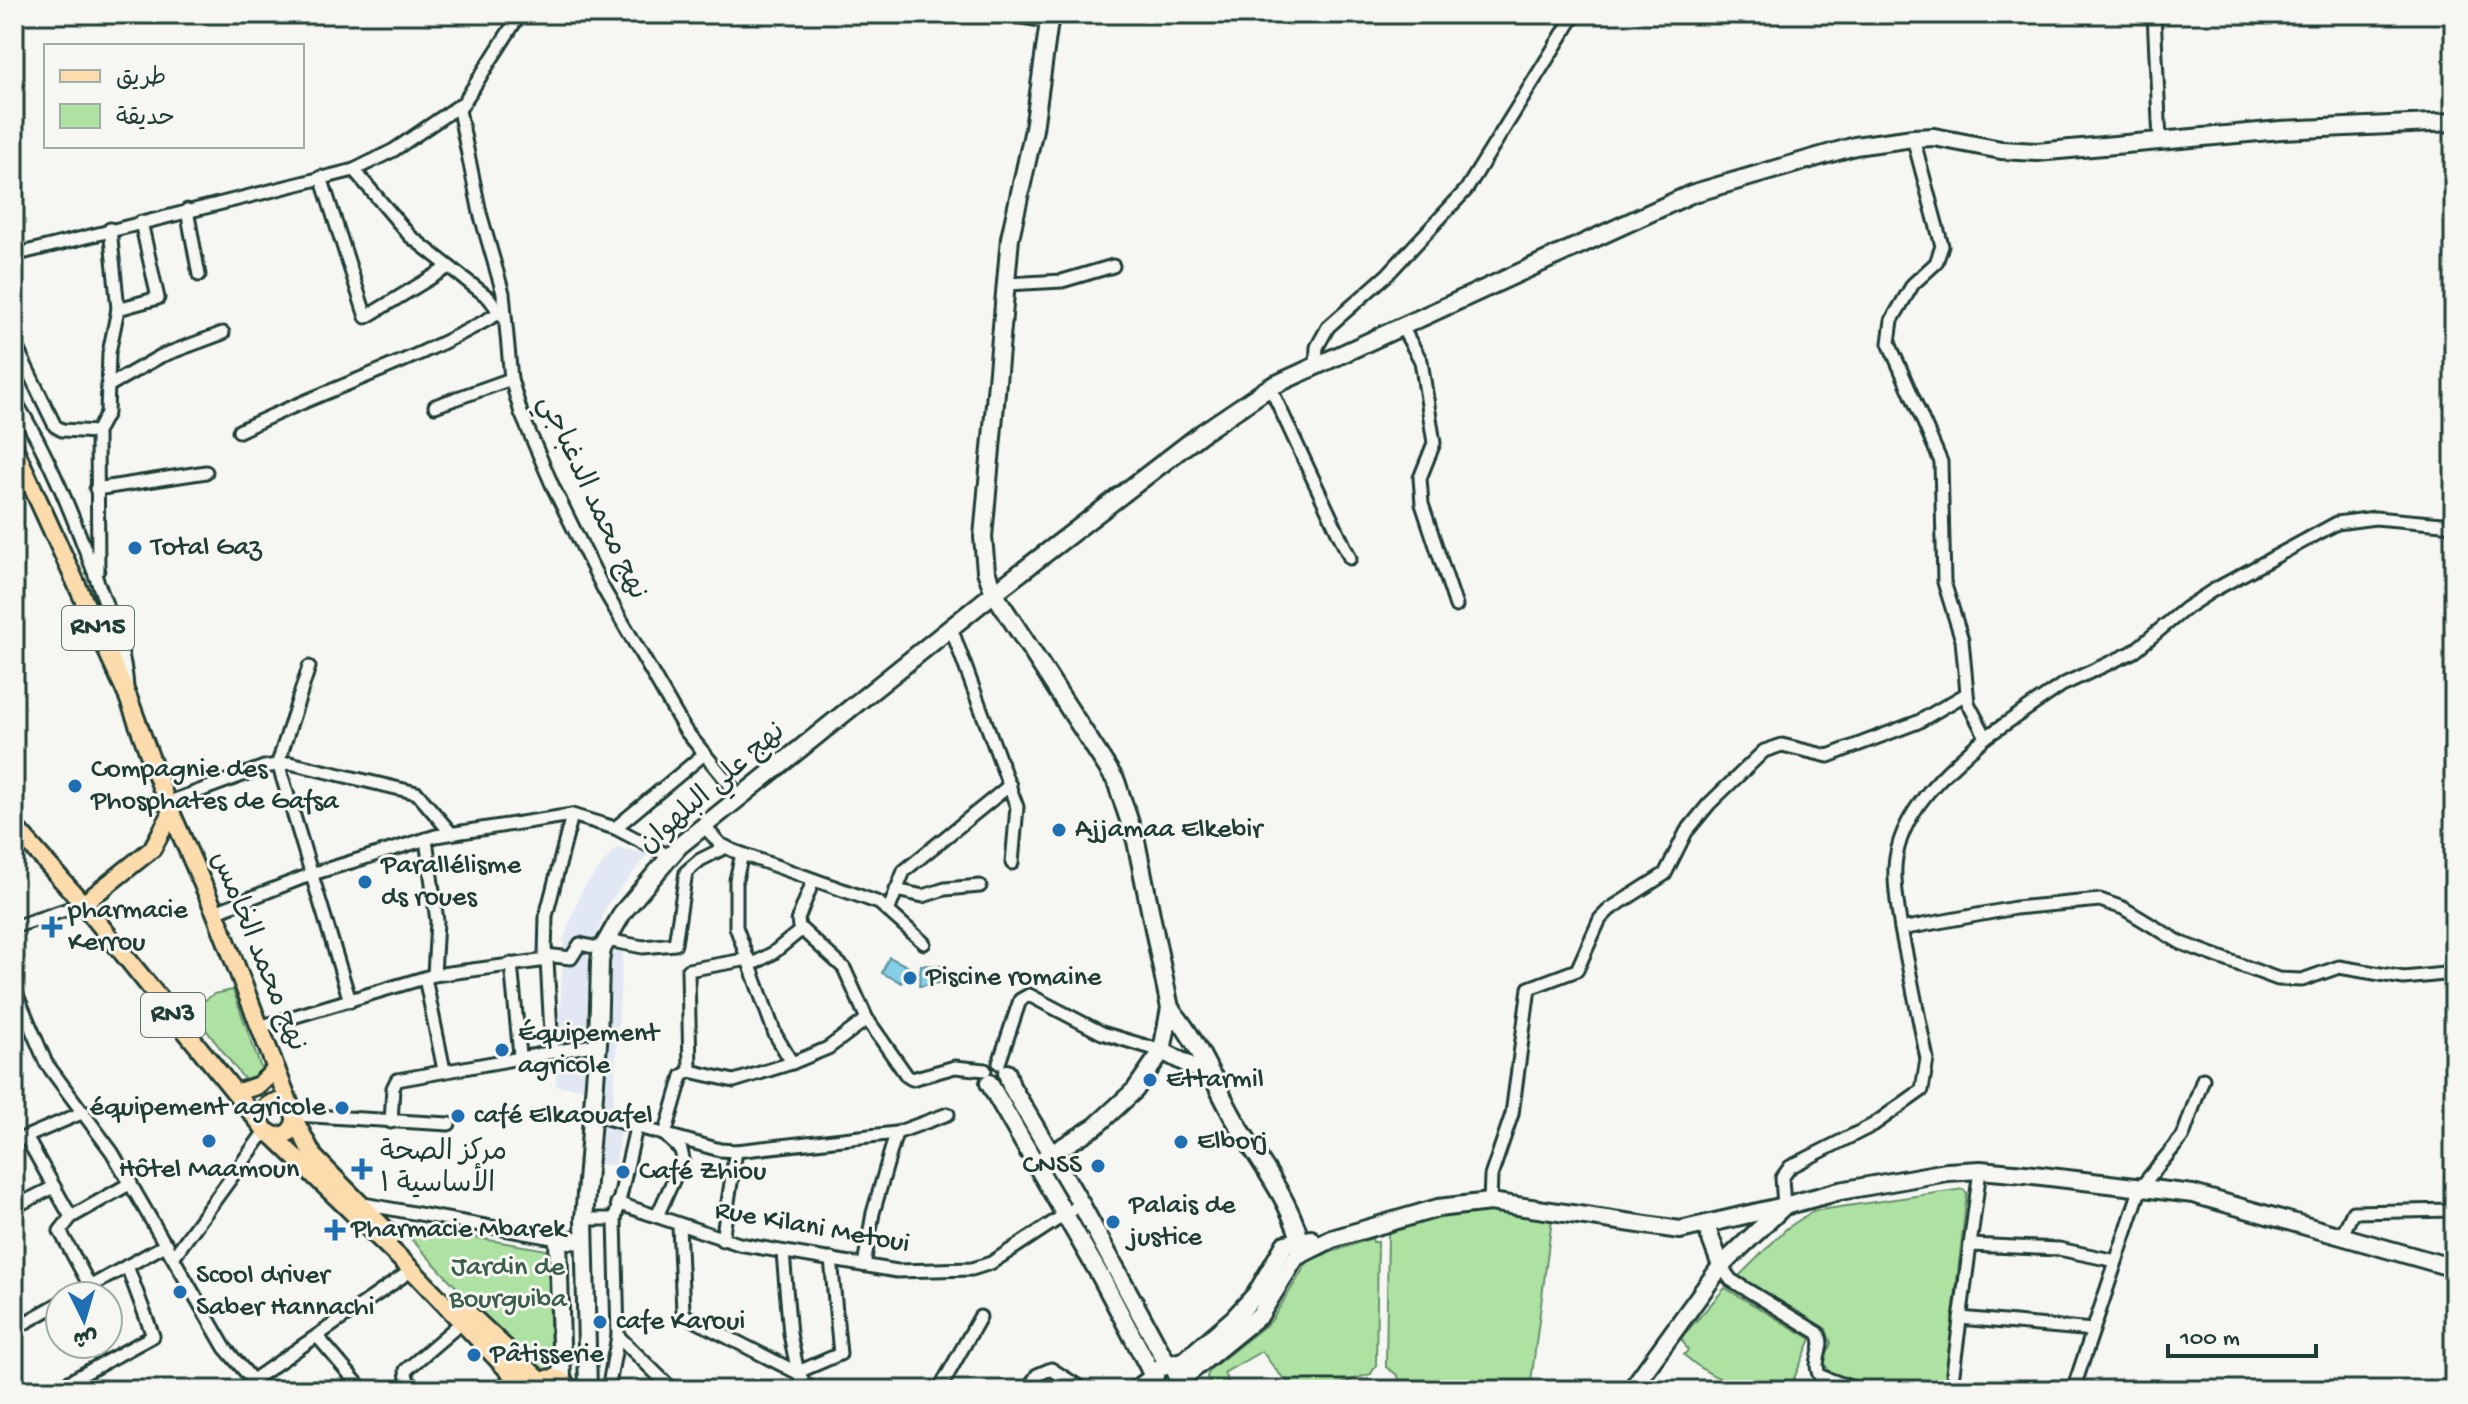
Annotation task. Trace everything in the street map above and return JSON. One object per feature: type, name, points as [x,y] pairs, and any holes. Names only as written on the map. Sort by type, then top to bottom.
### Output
[{"type":"main road","name":"RN15","points":[[14,447],[128,697],[169,809]]},
{"type":"main road","points":[[83,904],[152,849],[169,809]]},
{"type":"main road","name":"نهج محمد الخامس","points":[[169,809],[215,912],[309,1151],[535,1387]]},
{"type":"main road","name":"RN3","points":[[14,826],[83,904],[266,1130]]},
{"type":"main road","points":[[152,849],[177,851],[195,866]]},
{"type":"main road","points":[[236,1093],[259,1085],[276,1069]]},
{"type":"main road","points":[[266,1130],[286,1134],[294,1115],[283,1103],[268,1106],[262,1115],[266,1130],[412,1270],[514,1376],[535,1387],[554,1378],[568,1387]]},
{"type":"street","points":[[14,255],[354,170],[394,150],[460,105],[510,35],[520,14]]},
{"type":"street","points":[[1005,14],[1050,18],[1034,129],[1010,238],[983,537],[986,571],[994,593],[1116,781],[1136,841],[1170,1008],[1162,1051],[1115,1111],[1035,1164]]},
{"type":"street","points":[[1316,364],[1317,347],[1328,327],[1388,274],[1466,190],[1575,14]]},
{"type":"street","points":[[2154,14],[2160,141]]},
{"type":"street","name":"نهج محمد الدغباجي","points":[[460,105],[480,213],[503,293],[502,317],[511,379],[547,475],[594,571],[669,703],[703,755],[740,797]]},
{"type":"street","name":"نهج علي البلهوان","points":[[588,1390],[583,1241],[604,944],[623,912],[669,856],[740,797],[994,593],[1202,433],[1270,387],[1316,364],[1403,329],[1691,194],[1855,146],[1934,137],[2027,152],[2281,130],[2454,122]]},
{"type":"street","points":[[1913,138],[1942,246],[1936,263],[1913,284],[1898,309],[1889,331],[1889,343],[1941,462],[1945,501],[1944,582],[1962,640],[1966,694],[1974,717],[1986,737]]},
{"type":"street","points":[[239,431],[353,380],[435,349],[502,317],[489,298],[410,236],[354,170]]},
{"type":"street","points":[[321,177],[366,317],[447,268]]},
{"type":"street","points":[[187,210],[199,275]]},
{"type":"street","points":[[118,309],[158,298],[141,222]]},
{"type":"street","points":[[99,586],[97,432],[104,422],[109,353],[118,309],[110,229]]},
{"type":"street","points":[[1007,284],[1062,281],[1113,266]]},
{"type":"street","points":[[1403,329],[1421,361],[1434,443],[1420,478],[1422,504],[1456,606]]},
{"type":"street","points":[[108,386],[161,356],[223,333]]},
{"type":"street","points":[[14,342],[55,426],[62,430],[97,432]]},
{"type":"street","points":[[435,406],[511,379]]},
{"type":"street","points":[[1270,387],[1350,558]]},
{"type":"street","points":[[14,399],[61,487],[118,635],[128,697]]},
{"type":"street","points":[[96,489],[206,472]]},
{"type":"street","points":[[1784,1206],[1782,1178],[1790,1167],[1873,1125],[1922,1090],[1927,1059],[1901,929],[1894,869],[1902,832],[1929,793],[1986,737],[2062,685],[2133,652],[2186,608],[2212,591],[2337,523],[2375,518],[2454,525]]},
{"type":"street","points":[[951,628],[1010,785],[1018,816],[1012,863]]},
{"type":"street","points":[[309,667],[278,763],[350,1001]]},
{"type":"street","points":[[1490,1202],[1491,1176],[1512,1114],[1527,1023],[1529,988],[1577,970],[1600,919],[1610,909],[1665,874],[1686,832],[1709,804],[1764,751],[1782,745],[1828,756],[1918,722],[1966,694]]},
{"type":"street","points":[[615,828],[703,755]]},
{"type":"street","points":[[169,809],[278,763],[335,772],[417,793],[451,833]]},
{"type":"street","points":[[889,909],[904,871],[1010,785]]},
{"type":"street","points":[[552,1051],[546,916],[572,815]]},
{"type":"street","points":[[215,912],[312,874],[426,839],[572,815],[615,828],[669,856]]},
{"type":"street","points":[[705,827],[726,847],[889,909],[924,943]]},
{"type":"street","points":[[426,839],[437,921],[430,977],[444,1070]]},
{"type":"street","points":[[259,1027],[430,977],[546,957],[571,958],[580,944],[643,947],[675,944],[686,872],[700,860],[726,847]]},
{"type":"street","points":[[742,854],[736,880],[736,916],[775,1034],[792,1063]]},
{"type":"street","points":[[813,881],[798,919],[801,930],[844,968],[867,1019],[912,1079],[955,1067],[987,1076],[999,1085],[1020,1000],[1029,995],[1102,1033],[1162,1051],[1214,1078]]},
{"type":"street","points":[[896,890],[923,896],[945,889],[980,886]]},
{"type":"street","points":[[1901,929],[2015,908],[2100,900],[2123,908],[2181,943],[2220,960],[2288,981],[2302,980],[2339,967],[2404,978],[2454,973]]},
{"type":"street","points":[[14,927],[83,904]]},
{"type":"street","points":[[665,1135],[678,1084],[690,1071],[688,970],[750,962],[773,953],[801,930]]},
{"type":"street","points":[[511,964],[520,1055]]},
{"type":"street","points":[[14,988],[46,1063],[84,1112],[131,1183],[225,1348],[258,1387],[317,1336],[412,1270]]},
{"type":"street","points":[[1170,1008],[1203,1052],[1214,1078],[1295,1218],[1302,1246],[1260,1315],[1177,1382]]},
{"type":"street","points":[[690,1071],[734,1081],[828,1048],[867,1019]]},
{"type":"street","points":[[391,1122],[395,1082],[520,1055],[598,1044]]},
{"type":"street","points":[[1003,1068],[989,1065],[987,1076],[1156,1387]]},
{"type":"street","points":[[1003,1068],[1177,1382]]},
{"type":"street","points":[[2073,1390],[2141,1187],[2183,1136],[2203,1079]]},
{"type":"street","points":[[71,1217],[19,1138],[84,1112]]},
{"type":"street","points":[[592,1114],[636,1128],[736,1151],[896,1133],[948,1114]]},
{"type":"street","points":[[294,1115],[449,1124]]},
{"type":"street","points":[[608,1390],[618,1336],[615,1219],[636,1128]]},
{"type":"street","points":[[174,1256],[266,1130]]},
{"type":"street","points":[[864,1265],[873,1213],[896,1133]]},
{"type":"street","points":[[657,1216],[683,1159],[681,1150],[665,1135]]},
{"type":"street","points":[[722,1240],[736,1151]]},
{"type":"street","points":[[1302,1246],[1456,1204],[1490,1202],[1680,1230],[1840,1191],[1980,1170],[2141,1187],[2231,1202],[2454,1268]]},
{"type":"street","points":[[1953,1373],[1980,1170]]},
{"type":"street","points":[[87,1280],[60,1231],[71,1217],[131,1183]]},
{"type":"street","points":[[14,1207],[54,1187]]},
{"type":"street","points":[[358,1202],[583,1241]]},
{"type":"street","name":"Rue Kilani Metoui","points":[[617,1203],[722,1240],[897,1271],[972,1269],[991,1263],[1081,1204]]},
{"type":"street","points":[[1631,1390],[1707,1290],[1721,1266],[1784,1206]]},
{"type":"street","points":[[2342,1235],[2353,1212],[2454,1210]]},
{"type":"street","points":[[584,1219],[615,1219]]},
{"type":"street","points":[[679,1226],[683,1311],[686,1316],[798,1372],[840,1354],[831,1259]]},
{"type":"street","points":[[1706,1226],[1721,1266],[1731,1280],[1820,1335],[1822,1343],[1815,1367],[1820,1376],[1858,1390]]},
{"type":"street","points":[[558,1239],[568,1387]]},
{"type":"street","points":[[101,1280],[167,1244]]},
{"type":"street","points":[[1970,1245],[2059,1249],[2116,1261]]},
{"type":"street","points":[[783,1253],[790,1334],[798,1372],[809,1390]]},
{"type":"street","points":[[54,1390],[153,1336],[127,1266]]},
{"type":"street","points":[[14,1314],[17,1328],[44,1312]]},
{"type":"street","points":[[939,1390],[980,1317]]},
{"type":"street","points":[[1960,1318],[2093,1330]]},
{"type":"street","points":[[416,1390],[407,1379],[407,1368],[462,1322]]},
{"type":"street","points":[[317,1336],[363,1390]]},
{"type":"street","points":[[618,1336],[673,1390]]},
{"type":"street","points":[[1028,1390],[1039,1373],[1054,1369],[1084,1390]]},
{"type":"street","points":[[1156,1387],[1157,1369],[1177,1382]]},
{"type":"street","points":[[500,1390],[514,1376]]},
{"type":"street","points":[[1135,1390],[1156,1387]]},
{"type":"shaded area","points":[[616,848],[649,853],[607,905],[595,939],[590,960],[584,1088],[556,1086],[564,938],[582,890]]},
{"type":"shaded area","points":[[611,939],[623,948],[612,1116],[594,1112],[600,985]]},
{"type":"shaded area","points":[[592,1119],[620,1128],[616,1166],[592,1163]]},
{"type":"green space","points":[[233,990],[266,1082],[254,1092],[191,1010],[214,994]]},
{"type":"green space","points":[[1963,1189],[1967,1193],[1945,1386],[1882,1390],[1830,1374],[1824,1362],[1831,1343],[1826,1329],[1739,1276],[1786,1229],[1813,1211]]},
{"type":"green space","points":[[1480,1209],[1552,1219],[1530,1390],[1406,1390],[1397,1375],[1386,1367],[1388,1233],[1449,1213]]},
{"type":"green space","name":"Jardin de Bourguiba","points":[[397,1224],[547,1250],[552,1369],[536,1372]]},
{"type":"green space","points":[[1372,1238],[1373,1242],[1378,1242],[1376,1365],[1371,1374],[1344,1382],[1340,1390],[1302,1388],[1279,1374],[1262,1351],[1224,1373],[1232,1390],[1214,1390],[1207,1377],[1209,1370],[1271,1321],[1309,1260]]},
{"type":"green space","points":[[1725,1288],[1811,1339],[1789,1390],[1746,1387],[1720,1379],[1684,1355],[1688,1350],[1681,1338]]},
{"type":"water","points":[[889,957],[909,967],[902,983],[882,973]]},
{"type":"water","points":[[921,965],[944,966],[946,982],[919,986]]},
{"type":"place","name":"Total Gaz","points":[[135,548]]},
{"type":"place","name":"Compagnie des Phosphates de Gafsa","points":[[75,786]]},
{"type":"place","name":"Ajjamaa Elkebir","points":[[1059,830]]},
{"type":"place","name":"Parallélisme ds roues","points":[[365,882]]},
{"type":"place","name":"pharmacie Kerrou","points":[[52,927]]},
{"type":"place","name":"Piscine romaine","points":[[910,978]]},
{"type":"place","name":"Équipement agricole","points":[[502,1050]]},
{"type":"place","name":"Ettarmil","points":[[1150,1080]]},
{"type":"place","name":"équipement agricole","points":[[342,1108]]},
{"type":"place","name":"café Elkaouafel","points":[[458,1116]]},
{"type":"place","name":"Hôtel Maamoun","points":[[209,1141]]},
{"type":"place","name":"Elborj","points":[[1181,1142]]},
{"type":"place","name":"CNSS","points":[[1098,1166]]},
{"type":"place","name":"مركز الصحة الأساسية ١","points":[[362,1169]]},
{"type":"place","name":"Café Zhiou","points":[[623,1172]]},
{"type":"place","name":"Palais de justice","points":[[1113,1222]]},
{"type":"place","name":"Pharmacie Mbarek","points":[[335,1230]]},
{"type":"place","name":"Scool driver Saber Hannachi","points":[[180,1292]]},
{"type":"place","name":"cafe Karoui","points":[[600,1322]]},
{"type":"place","name":"Pâtisserie","points":[[474,1355]]}]
